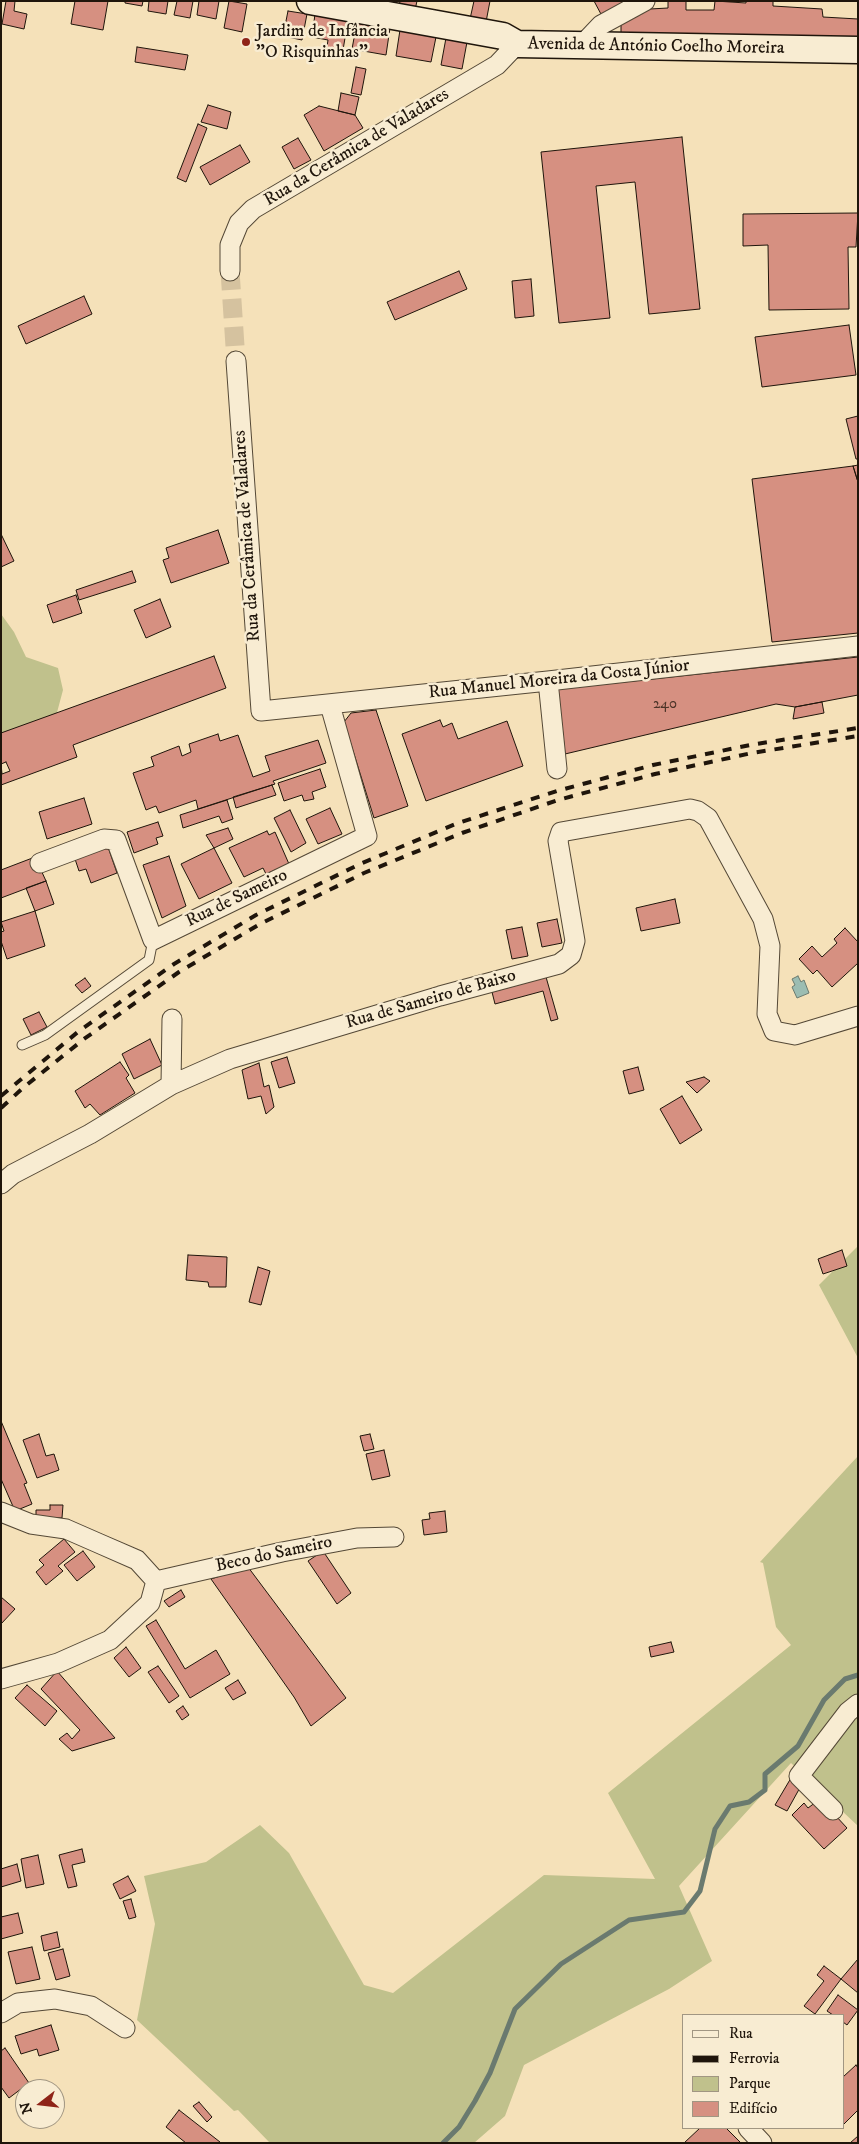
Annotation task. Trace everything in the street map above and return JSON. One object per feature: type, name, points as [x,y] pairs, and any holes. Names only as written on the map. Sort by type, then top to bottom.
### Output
[{"type":"main road","name":"Avenida de António Coelho Moreira","points":[[310,1],[392,9],[503,36],[517,44],[858,50]]},
{"type":"street","points":[[582,45],[601,25],[645,1]]},
{"type":"street","name":"Rua da Cerâmica de Valadares","points":[[230,271],[230,245],[239,223],[253,210],[497,65],[517,44]]},
{"type":"street","name":"Rua da Cerâmica de Valadares","points":[[236,361],[261,711]]},
{"type":"street","name":"Rua Manuel Moreira da Costa Júnior","points":[[261,711],[548,682],[858,646]]},
{"type":"street","points":[[548,682],[557,769]]},
{"type":"street","name":"Rua de Sameiro","points":[[153,940],[367,836],[330,704]]},
{"type":"street","name":"Rua de Sameiro de Baixo","points":[[1,1184],[13,1174],[90,1134],[171,1085],[230,1060],[440,996],[559,964],[571,955],[575,941],[558,841],[561,832],[690,809],[698,811],[708,818],[763,919],[770,946],[766,1014],[774,1030],[795,1035],[858,1016]]},
{"type":"street","points":[[40,863],[104,839],[116,840],[153,940]]},
{"type":"street","points":[[171,1085],[172,1019]]},
{"type":"street","points":[[1,1512],[31,1524],[66,1530],[137,1560],[156,1581],[150,1603],[110,1640],[58,1663],[1,1679]]},
{"type":"street","name":"Beco do Sameiro","points":[[156,1581],[291,1550],[357,1538],[394,1537]]},
{"type":"street","points":[[832,1810],[799,1776],[848,1712],[858,1704]]},
{"type":"street","points":[[1,2013],[18,2002],[54,1999],[91,2006],[125,2028]]},
{"type":"street","points":[[749,2129],[762,2143]]},
{"type":"lane","points":[[22,1045],[46,1035],[149,960],[153,940]]},
{"type":"green space","points":[[1,614],[14,632],[26,657],[58,668],[63,690],[55,720],[1,736]]},
{"type":"green space","points":[[858,1246],[858,1358],[819,1285]]},
{"type":"green space","points":[[858,1456],[858,1826],[791,1763],[679,1886],[712,1961],[669,1989],[524,2065],[505,2116],[474,2143],[270,2143],[238,2110],[234,2111],[137,2020],[155,1924],[144,1876],[206,1862],[260,1825],[289,1853],[364,1985],[393,1993],[544,1875],[655,1879],[608,1793],[791,1645],[776,1627],[763,1563],[760,1562]]},
{"type":"water","points":[[798,976],[801,982],[804,980],[809,993],[797,998],[792,987],[795,985],[792,979]]},
{"type":"building","points":[[6,1],[15,1],[14,11],[27,14],[24,29],[2,24]]},
{"type":"building","points":[[75,1],[108,1],[103,30],[71,24]]},
{"type":"building","points":[[125,1],[143,1],[142,6],[125,3]]},
{"type":"building","points":[[149,1],[168,1],[166,14],[148,11]]},
{"type":"building","points":[[177,1],[193,1],[190,18],[174,15]]},
{"type":"building","points":[[199,1],[219,1],[216,19],[197,15]]},
{"type":"building","points":[[229,1],[247,4],[242,32],[224,28]]},
{"type":"building","points":[[400,1],[417,1],[415,10],[399,7]]},
{"type":"building","points":[[474,1],[490,1],[486,22],[470,19]]},
{"type":"building","points":[[594,1],[624,1],[625,3],[602,16]]},
{"type":"building","points":[[668,1],[686,1],[686,10],[714,10],[715,1],[746,3],[746,1],[773,1],[773,6],[822,9],[823,17],[858,19],[858,41],[621,36],[621,22],[650,9],[668,8]]},
{"type":"building","points":[[288,11],[307,14],[302,40],[283,36]]},
{"type":"building","points":[[315,14],[348,20],[342,56],[326,53],[328,40],[312,37]]},
{"type":"building","points":[[357,22],[390,28],[386,55],[352,49]]},
{"type":"building","points":[[400,30],[436,37],[431,62],[396,56]]},
{"type":"building","points":[[446,38],[467,42],[462,69],[441,65]]},
{"type":"building","points":[[137,47],[188,55],[185,70],[135,62]]},
{"type":"building","points":[[356,67],[366,69],[361,95],[351,93]]},
{"type":"building","points":[[341,93],[359,97],[355,115],[338,111]]},
{"type":"building","points":[[208,105],[231,112],[227,129],[201,122]]},
{"type":"building","points":[[319,106],[355,115],[363,128],[324,151],[304,115]]},
{"type":"building","points":[[198,124],[207,128],[186,182],[177,178]]},
{"type":"building","points":[[682,137],[700,309],[649,314],[635,182],[596,186],[610,318],[559,323],[541,152]]},
{"type":"building","points":[[298,138],[311,160],[294,169],[282,147]]},
{"type":"building","points":[[240,145],[250,162],[210,185],[200,167]]},
{"type":"building","points":[[858,213],[856,247],[848,247],[849,309],[769,310],[768,245],[743,246],[743,214]]},
{"type":"building","points":[[459,271],[467,289],[395,320],[387,302]]},
{"type":"building","points":[[531,279],[534,316],[515,318],[512,281]]},
{"type":"building","points":[[84,296],[92,314],[26,344],[18,326]]},
{"type":"building","points":[[849,325],[856,375],[762,387],[755,337]]},
{"type":"building","points":[[858,416],[858,459],[856,459],[846,419]]},
{"type":"building","points":[[858,465],[858,482],[853,466]]},
{"type":"building","points":[[853,466],[858,482],[858,633],[772,642],[752,479]]},
{"type":"building","points":[[218,530],[229,563],[171,583],[163,560],[169,558],[166,548]]},
{"type":"building","points":[[1,534],[14,561],[1,567]]},
{"type":"building","points":[[132,571],[136,582],[79,600],[76,590]]},
{"type":"building","points":[[76,595],[82,613],[53,623],[47,605]]},
{"type":"building","points":[[160,599],[171,627],[146,638],[134,610]]},
{"type":"building","points":[[214,656],[226,688],[73,745],[77,757],[1,785],[1,733]]},
{"type":"building","points":[[858,657],[858,695],[795,707],[776,704],[565,754],[558,689]]},
{"type":"building","points":[[822,702],[824,713],[793,719],[795,707]]},
{"type":"building","points":[[376,710],[408,806],[374,818],[344,722],[351,713]]},
{"type":"building","points":[[440,720],[443,727],[452,723],[458,739],[507,721],[523,766],[426,801],[402,734]]},
{"type":"building","points":[[218,734],[220,741],[238,735],[253,777],[270,771],[265,756],[318,740],[326,763],[273,781],[275,784],[198,809],[196,800],[159,813],[156,806],[146,810],[133,773],[154,766],[151,757],[179,746],[182,756],[191,752],[189,744]]},
{"type":"building","points":[[6,762],[10,771],[2,774],[1,764]]},
{"type":"building","points":[[320,769],[326,787],[312,792],[314,799],[304,801],[302,795],[284,801],[278,783]]},
{"type":"building","points":[[272,785],[276,795],[236,808],[233,797]]},
{"type":"building","points":[[84,798],[92,824],[47,839],[39,812]]},
{"type":"building","points":[[227,800],[233,819],[222,823],[219,816],[183,828],[180,815]]},
{"type":"building","points":[[330,808],[342,834],[318,844],[306,819]]},
{"type":"building","points":[[290,810],[306,843],[291,852],[274,818]]},
{"type":"building","points":[[158,822],[163,836],[156,838],[158,844],[134,853],[127,832]]},
{"type":"building","points":[[228,828],[233,839],[214,848],[206,835]]},
{"type":"building","points":[[267,831],[269,835],[275,832],[289,864],[266,874],[263,868],[244,877],[229,848]]},
{"type":"building","points":[[107,844],[117,873],[91,883],[86,869],[79,871],[74,856]]},
{"type":"building","points":[[214,848],[232,883],[199,899],[181,864]]},
{"type":"building","points":[[169,856],[186,906],[162,918],[143,865]]},
{"type":"building","points":[[35,857],[46,881],[1,898],[1,870]]},
{"type":"building","points":[[46,881],[54,904],[35,911],[26,888]]},
{"type":"building","points":[[675,899],[680,923],[641,931],[636,908]]},
{"type":"building","points":[[35,911],[45,946],[7,959],[1,941],[1,932],[4,931],[1,922]]},
{"type":"building","points":[[557,919],[562,943],[542,947],[537,923]]},
{"type":"building","points":[[522,927],[528,956],[512,959],[506,930]]},
{"type":"building","points":[[845,928],[858,942],[858,963],[832,987],[817,970],[813,974],[799,959],[812,946],[822,957],[837,943],[834,939]]},
{"type":"building","points":[[546,977],[558,1019],[551,1021],[543,991],[495,1004],[492,992]]},
{"type":"building","points":[[85,978],[91,986],[82,993],[75,985]]},
{"type":"building","points":[[39,1012],[47,1027],[31,1035],[23,1019]]},
{"type":"building","points":[[150,1039],[162,1065],[134,1079],[122,1054]]},
{"type":"building","points":[[287,1057],[295,1083],[279,1088],[271,1062]]},
{"type":"building","points":[[120,1062],[129,1075],[126,1078],[135,1093],[100,1115],[90,1104],[85,1108],[75,1091]]},
{"type":"building","points":[[259,1063],[264,1087],[269,1085],[274,1107],[266,1114],[261,1096],[248,1099],[242,1070]]},
{"type":"building","points":[[638,1067],[644,1090],[629,1094],[623,1071]]},
{"type":"building","points":[[704,1077],[710,1081],[697,1093],[686,1082]]},
{"type":"building","points":[[682,1096],[702,1130],[680,1144],[660,1109]]},
{"type":"building","points":[[842,1250],[847,1266],[823,1274],[818,1259]]},
{"type":"building","points":[[188,1255],[227,1257],[226,1287],[209,1287],[208,1282],[186,1280]]},
{"type":"building","points":[[258,1267],[270,1271],[261,1305],[249,1302]]},
{"type":"building","points":[[1,1421],[27,1483],[24,1484],[32,1504],[15,1511],[1,1479]]},
{"type":"building","points":[[39,1434],[46,1456],[54,1454],[59,1470],[37,1478],[23,1440]]},
{"type":"building","points":[[370,1434],[374,1449],[364,1451],[360,1436]]},
{"type":"building","points":[[384,1450],[390,1476],[372,1480],[366,1454]]},
{"type":"building","points":[[50,1505],[63,1505],[62,1518],[36,1517],[36,1510],[50,1510]]},
{"type":"building","points":[[445,1511],[447,1532],[424,1535],[422,1520],[430,1519],[429,1513]]},
{"type":"building","points":[[64,1539],[75,1552],[58,1566],[63,1571],[46,1585],[36,1572],[44,1565],[39,1560]]},
{"type":"building","points":[[83,1551],[95,1567],[77,1581],[64,1565]]},
{"type":"building","points":[[323,1551],[351,1593],[337,1604],[308,1561]]},
{"type":"building","points":[[248,1567],[346,1698],[311,1726],[294,1697],[211,1579]]},
{"type":"building","points":[[181,1590],[185,1597],[169,1607],[164,1601]]},
{"type":"building","points":[[1,1597],[15,1609],[1,1624]]},
{"type":"building","points":[[156,1620],[185,1669],[216,1650],[230,1674],[190,1698],[146,1626]]},
{"type":"building","points":[[671,1642],[674,1652],[651,1657],[649,1647]]},
{"type":"building","points":[[126,1647],[141,1668],[129,1677],[114,1658]]},
{"type":"building","points":[[158,1666],[179,1696],[169,1703],[148,1672]]},
{"type":"building","points":[[57,1671],[115,1738],[72,1751],[59,1739],[67,1733],[72,1739],[80,1730],[41,1689]]},
{"type":"building","points":[[238,1680],[246,1693],[233,1700],[225,1688]]},
{"type":"building","points":[[27,1685],[57,1711],[45,1726],[15,1698]]},
{"type":"building","points":[[183,1706],[189,1715],[182,1720],[176,1711]]},
{"type":"building","points":[[791,1778],[802,1784],[787,1811],[775,1805]]},
{"type":"building","points":[[816,1802],[835,1815],[847,1828],[824,1849],[792,1815],[804,1803],[808,1808]]},
{"type":"building","points":[[82,1849],[85,1862],[72,1865],[77,1886],[68,1888],[59,1855]]},
{"type":"building","points":[[38,1855],[44,1884],[26,1888],[21,1859]]},
{"type":"building","points":[[17,1864],[21,1881],[1,1887],[1,1869]]},
{"type":"building","points":[[128,1876],[136,1891],[120,1899],[113,1884]]},
{"type":"building","points":[[131,1899],[136,1917],[129,1919],[123,1901]]},
{"type":"building","points":[[18,1913],[23,1933],[1,1939],[1,1917]]},
{"type":"building","points":[[57,1932],[60,1947],[44,1951],[41,1936]]},
{"type":"building","points":[[32,1947],[40,1979],[16,1984],[8,1952]]},
{"type":"building","points":[[63,1949],[70,1976],[56,1980],[48,1953]]},
{"type":"building","points":[[858,1959],[858,1993],[841,1979]]},
{"type":"building","points":[[824,1966],[841,1979],[815,2014],[804,2006],[824,1981],[817,1975]]},
{"type":"building","points":[[838,1995],[858,2010],[847,2025],[844,2023],[844,2014],[832,2014],[827,2011]]},
{"type":"building","points":[[51,2025],[59,2050],[39,2056],[37,2049],[21,2054],[15,2036]]},
{"type":"building","points":[[5,2048],[26,2079],[15,2079],[15,2094],[9,2098],[1,2087],[1,2051]]},
{"type":"building","points":[[856,2065],[858,2068],[858,2110],[844,2124],[844,2076]]},
{"type":"building","points":[[199,2102],[212,2117],[207,2122],[193,2106]]},
{"type":"building","points":[[179,2110],[220,2142],[186,2143],[166,2127]]},
{"type":"building","points":[[699,2129],[727,2129],[741,2143],[684,2143]]},
{"type":"building","points":[[858,2136],[858,2143],[850,2143]]},
{"type":"waterway","points":[[443,2143],[459,2127],[475,2101],[490,2073],[515,2009],[561,1964],[629,1920],[684,1912],[700,1891],[715,1829],[730,1806],[749,1802],[765,1790],[765,1774],[798,1746],[824,1700],[845,1679],[858,1675]]},
{"type":"tunnel","points":[[230,271],[236,361]]},
{"type":"railway","points":[[1,1096],[79,1031],[174,964],[256,915],[360,864],[458,823],[557,791],[653,765],[750,745],[858,728]]},
{"type":"railway","points":[[1,1108],[84,1039],[179,972],[260,924],[364,873],[462,833],[558,800],[655,774],[752,753],[858,736]]},
{"type":"place","name":"Jardim de Infância \"O Risquinhas\"","points":[[246,42]]}]
